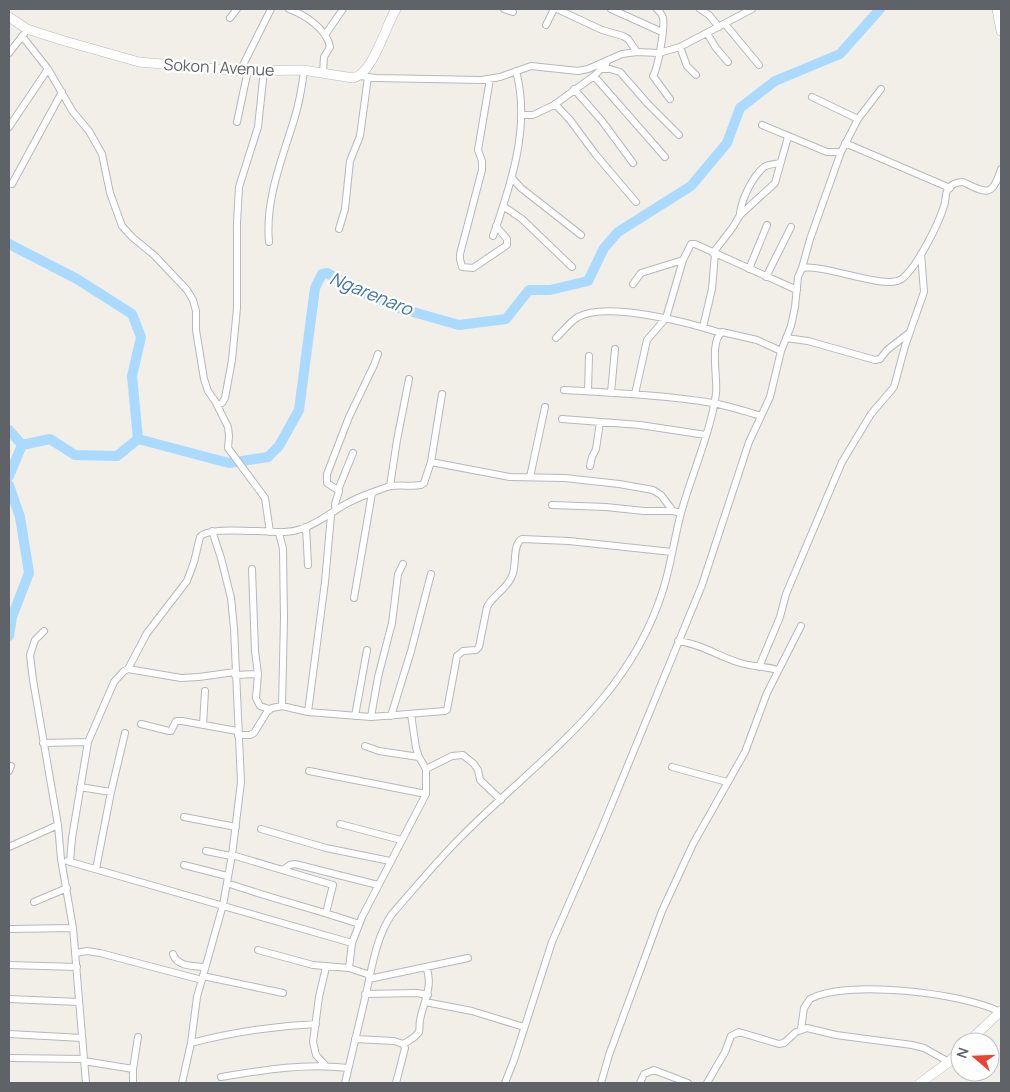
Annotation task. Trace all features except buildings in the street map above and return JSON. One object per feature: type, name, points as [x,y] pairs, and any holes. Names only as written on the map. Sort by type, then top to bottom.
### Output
[{"type":"street","points":[[230,18],[237,9]]},
{"type":"street","points":[[236,122],[244,70],[272,9]]},
{"type":"street","points":[[289,9],[316,25],[326,36],[330,47],[324,57],[323,73]]},
{"type":"street","points":[[326,36],[343,9]]},
{"type":"street","points":[[339,229],[345,209],[350,161],[360,136],[364,76],[396,9]]},
{"type":"street","points":[[504,9],[513,12]]},
{"type":"street","points":[[546,25],[555,9],[602,30],[623,36],[628,39],[638,52]]},
{"type":"street","points":[[611,9],[662,32]]},
{"type":"street","points":[[657,9],[663,17],[656,71],[653,76],[670,99]]},
{"type":"street","points":[[700,9],[722,26],[759,65]]},
{"type":"street","points":[[739,9],[745,14]]},
{"type":"street","points":[[364,76],[490,79],[538,65],[578,71],[597,66],[622,54],[638,52],[659,53],[680,47],[752,9]]},
{"type":"street","points":[[997,9],[1001,31]]},
{"type":"street","name":"Sokon I Avenue","points":[[9,17],[25,33],[61,40],[140,62],[244,70],[304,71],[353,78],[364,76]]},
{"type":"street","points":[[9,53],[25,33],[73,112],[89,132],[102,154],[110,193],[122,226],[154,255],[187,290],[196,311],[196,330],[204,379],[208,391],[228,427],[228,448],[265,498],[270,532]]},
{"type":"street","points":[[707,33],[716,48],[728,62]]},
{"type":"street","points":[[680,47],[687,66],[696,75]]},
{"type":"street","points":[[522,116],[533,115],[555,104],[594,76],[610,59]]},
{"type":"street","points":[[601,70],[610,68],[620,72],[647,103],[680,135]]},
{"type":"street","points":[[9,127],[48,69]]},
{"type":"street","points":[[217,405],[222,403],[225,398],[232,360],[237,308],[239,187],[258,127],[264,70]]},
{"type":"street","points":[[269,242],[268,221],[277,172],[295,119],[304,71]]},
{"type":"street","points":[[493,236],[512,178],[522,116],[521,89],[516,71]]},
{"type":"street","points":[[594,76],[665,157]]},
{"type":"street","points":[[490,79],[478,150],[482,161],[482,170],[460,254],[462,267],[473,268],[507,245],[507,239],[496,226]]},
{"type":"street","points":[[574,89],[602,121],[633,163]]},
{"type":"street","points":[[505,1083],[552,942],[602,828],[702,585],[749,442],[770,397],[781,351],[796,307],[798,277],[841,152],[858,119],[881,89]]},
{"type":"street","points":[[12,184],[62,92]]},
{"type":"street","points":[[812,97],[858,119]]},
{"type":"street","points":[[555,104],[636,202]]},
{"type":"street","points":[[762,125],[827,152],[841,152]]},
{"type":"street","points":[[702,327],[714,277],[714,253],[740,215],[756,198],[775,183],[788,137]]},
{"type":"street","points":[[845,144],[950,188]]},
{"type":"street","points":[[740,215],[743,198],[757,177],[764,168],[780,163]]},
{"type":"street","points":[[802,268],[823,269],[881,282],[897,282],[905,276],[921,254],[944,206],[947,191],[956,182],[963,182],[976,190],[984,191],[991,189],[997,181],[1001,169]]},
{"type":"street","points":[[512,178],[521,188],[581,235]]},
{"type":"street","points":[[503,206],[522,219],[572,267]]},
{"type":"street","points":[[749,269],[767,225]]},
{"type":"street","points":[[766,277],[790,227]]},
{"type":"street","points":[[635,394],[647,340],[666,318],[683,260],[691,244],[695,244],[797,290]]},
{"type":"street","points":[[759,667],[780,617],[786,594],[842,462],[871,414],[894,387],[924,292],[921,254]]},
{"type":"street","points":[[633,284],[641,273],[683,260]]},
{"type":"street","points":[[556,338],[578,317],[604,311],[666,318],[721,333],[725,332],[743,336],[781,351]]},
{"type":"street","points":[[786,338],[808,341],[875,360],[880,359],[887,350],[910,332]]},
{"type":"street","points":[[345,1083],[369,977],[381,934],[392,914],[460,838],[567,739],[602,700],[627,668],[664,589],[681,513],[706,435],[714,403],[717,383],[715,345],[721,333]]},
{"type":"street","points":[[611,393],[615,349]]},
{"type":"street","points":[[338,490],[328,483],[327,474],[349,416],[378,354]]},
{"type":"street","points":[[588,391],[590,356]]},
{"type":"street","points":[[390,486],[397,440],[410,379]]},
{"type":"street","points":[[564,390],[635,394],[714,403],[761,416]]},
{"type":"street","points":[[70,862],[72,838],[88,742],[114,682],[128,669],[146,633],[187,582],[202,534],[212,531],[279,533],[306,527],[346,504],[390,486],[421,485],[424,483],[431,462],[442,394]]},
{"type":"street","points":[[530,477],[545,407]]},
{"type":"street","points":[[562,419],[640,425],[706,435]]},
{"type":"street","points":[[590,466],[596,449],[600,422]]},
{"type":"street","points":[[308,712],[333,513],[338,490],[353,453]]},
{"type":"street","points":[[431,462],[510,477],[584,479],[653,490],[661,495],[673,511]]},
{"type":"street","points":[[354,598],[372,493]]},
{"type":"street","points":[[552,505],[606,506],[625,510],[673,511],[681,513]]},
{"type":"street","points":[[306,527],[308,565]]},
{"type":"street","points":[[182,1083],[192,1043],[197,997],[223,905],[236,827],[241,782],[231,598],[212,531]]},
{"type":"street","points":[[279,533],[283,549],[282,706]]},
{"type":"street","points":[[141,724],[169,731],[176,721],[250,735],[254,733],[263,715],[270,709],[282,706],[308,712],[371,717],[442,712],[447,710],[457,656],[463,651],[476,650],[479,647],[487,607],[507,585],[513,575],[519,540],[522,538],[569,541],[672,552]]},
{"type":"street","points":[[371,717],[378,677],[392,623],[398,574],[404,564]]},
{"type":"street","points":[[252,569],[255,651],[258,674],[256,698],[260,706],[270,709]]},
{"type":"street","points":[[391,716],[411,651],[431,574]]},
{"type":"street","points":[[601,1083],[609,1055],[662,911],[693,844],[745,752],[767,693],[801,626]]},
{"type":"street","points":[[44,630],[35,640],[30,654],[32,680],[58,825],[61,860],[73,928],[86,1083]]},
{"type":"street","points":[[678,641],[695,644],[726,658],[778,670]]},
{"type":"street","points":[[355,716],[367,650]]},
{"type":"street","points":[[128,669],[181,678],[199,678],[235,673],[258,674]]},
{"type":"street","points":[[203,725],[205,691]]},
{"type":"street","points":[[349,968],[352,943],[359,924],[426,794],[426,769],[419,757],[411,714]]},
{"type":"street","points":[[96,869],[110,792],[125,733]]},
{"type":"street","points":[[44,743],[88,742]]},
{"type":"street","points":[[365,746],[380,751],[419,757]]},
{"type":"street","points":[[426,769],[452,756],[463,755],[477,768],[480,780],[501,800]]},
{"type":"street","points":[[672,767],[727,782]]},
{"type":"street","points":[[309,771],[426,794]]},
{"type":"street","points":[[80,786],[110,792]]},
{"type":"street","points":[[184,817],[236,827]]},
{"type":"street","points":[[340,824],[402,840]]},
{"type":"street","points":[[9,847],[58,825]]},
{"type":"street","points":[[261,829],[326,848],[390,861]]},
{"type":"street","points":[[206,851],[231,855],[284,869],[333,885],[326,913]]},
{"type":"street","points":[[61,860],[352,943]]},
{"type":"street","points":[[284,869],[294,864],[378,886]]},
{"type":"street","points":[[184,865],[265,896],[359,924]]},
{"type":"street","points":[[34,902],[67,888]]},
{"type":"street","points":[[9,929],[73,928]]},
{"type":"street","points":[[258,950],[326,967],[349,968],[369,977],[468,958]]},
{"type":"street","points":[[76,952],[87,951],[202,978],[283,994]]},
{"type":"street","points":[[173,954],[184,965],[205,967]]},
{"type":"street","points":[[9,965],[77,967]]},
{"type":"street","points":[[325,1065],[319,1060],[313,1048],[319,997],[326,967]]},
{"type":"street","points":[[355,1039],[394,1041],[403,1044],[415,1037],[418,1033],[427,998],[429,975],[426,967]]},
{"type":"street","points":[[801,1029],[804,1008],[810,999],[833,992],[860,989],[930,994],[977,1002],[1000,1012],[979,1032]]},
{"type":"street","points":[[366,994],[417,993],[427,998],[524,1026]]},
{"type":"street","points":[[9,999],[79,1002]]},
{"type":"street","points":[[192,1043],[223,1034],[259,1028],[316,1024]]},
{"type":"street","points":[[707,1083],[734,1033],[744,1032],[779,1044],[784,1043],[801,1029],[817,1029],[836,1035],[924,1048],[949,1062],[926,1082]]},
{"type":"street","points":[[9,1034],[82,1038]]},
{"type":"street","points":[[134,1083],[133,1068],[138,1037]]},
{"type":"street","points":[[396,1083],[405,1048],[403,1044]]},
{"type":"street","points":[[9,1058],[84,1060],[133,1068]]},
{"type":"street","points":[[221,1077],[291,1067],[325,1065],[348,1068]]},
{"type":"street","points":[[640,1083],[644,1074],[654,1070],[688,1083]]},
{"type":"waterway","name":"Ngarenaro","points":[[9,244],[77,279],[132,314],[141,337],[132,376],[138,439],[229,463],[268,457],[279,446],[299,410],[315,288],[322,274],[327,273],[362,292],[399,308],[459,325],[506,319],[529,290],[550,290],[588,281],[604,248],[618,232],[691,186],[727,143],[740,108],[775,81],[840,54],[880,9]]},
{"type":"waterway","points":[[9,430],[22,445]]},
{"type":"waterway","points":[[9,476],[22,445],[50,439],[75,455],[117,456],[138,439]]},
{"type":"waterway","points":[[9,485],[20,517],[29,573],[12,617],[9,636]]}]
